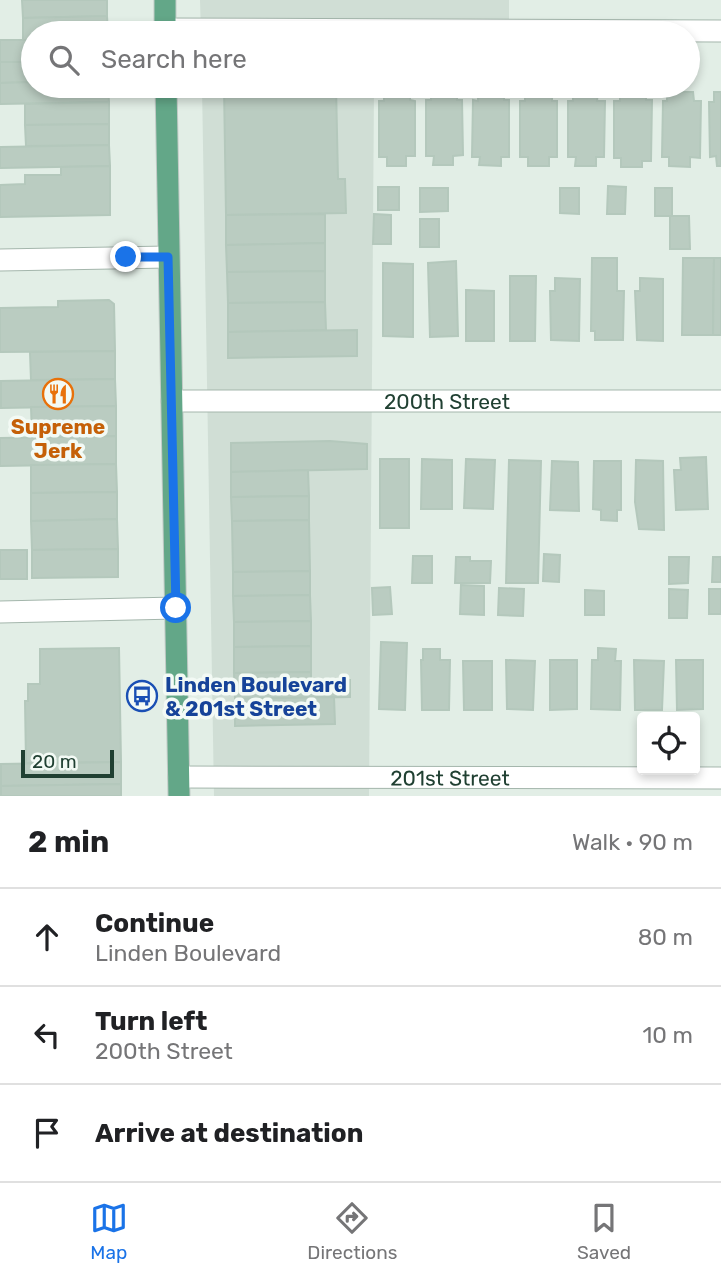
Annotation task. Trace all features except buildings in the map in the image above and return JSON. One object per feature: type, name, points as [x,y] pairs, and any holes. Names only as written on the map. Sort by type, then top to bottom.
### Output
[{"type":"main road","points":[[165,0],[165,21]]},
{"type":"main road","points":[[166,98],[179,787]]},
{"type":"street","points":[[700,31],[721,31]]},
{"type":"street","points":[[0,260],[168,257]]},
{"type":"street","name":"200th Street","points":[[172,401],[721,401]]},
{"type":"street","points":[[0,612],[176,608]]},
{"type":"street","name":"201st Street","points":[[179,787],[721,778]]},
{"type":"shaded area","points":[[200,0],[509,0],[509,21],[201,21]]},
{"type":"shaded area","points":[[202,98],[374,98],[369,796],[214,796]]},
{"type":"place","name":"Supreme Jerk","points":[[58,394]]},
{"type":"place","name":"Linden Boulevard & 201st Street","points":[[142,696]]},
{"type":"route","points":[[126,257],[168,257],[176,608]]}]
